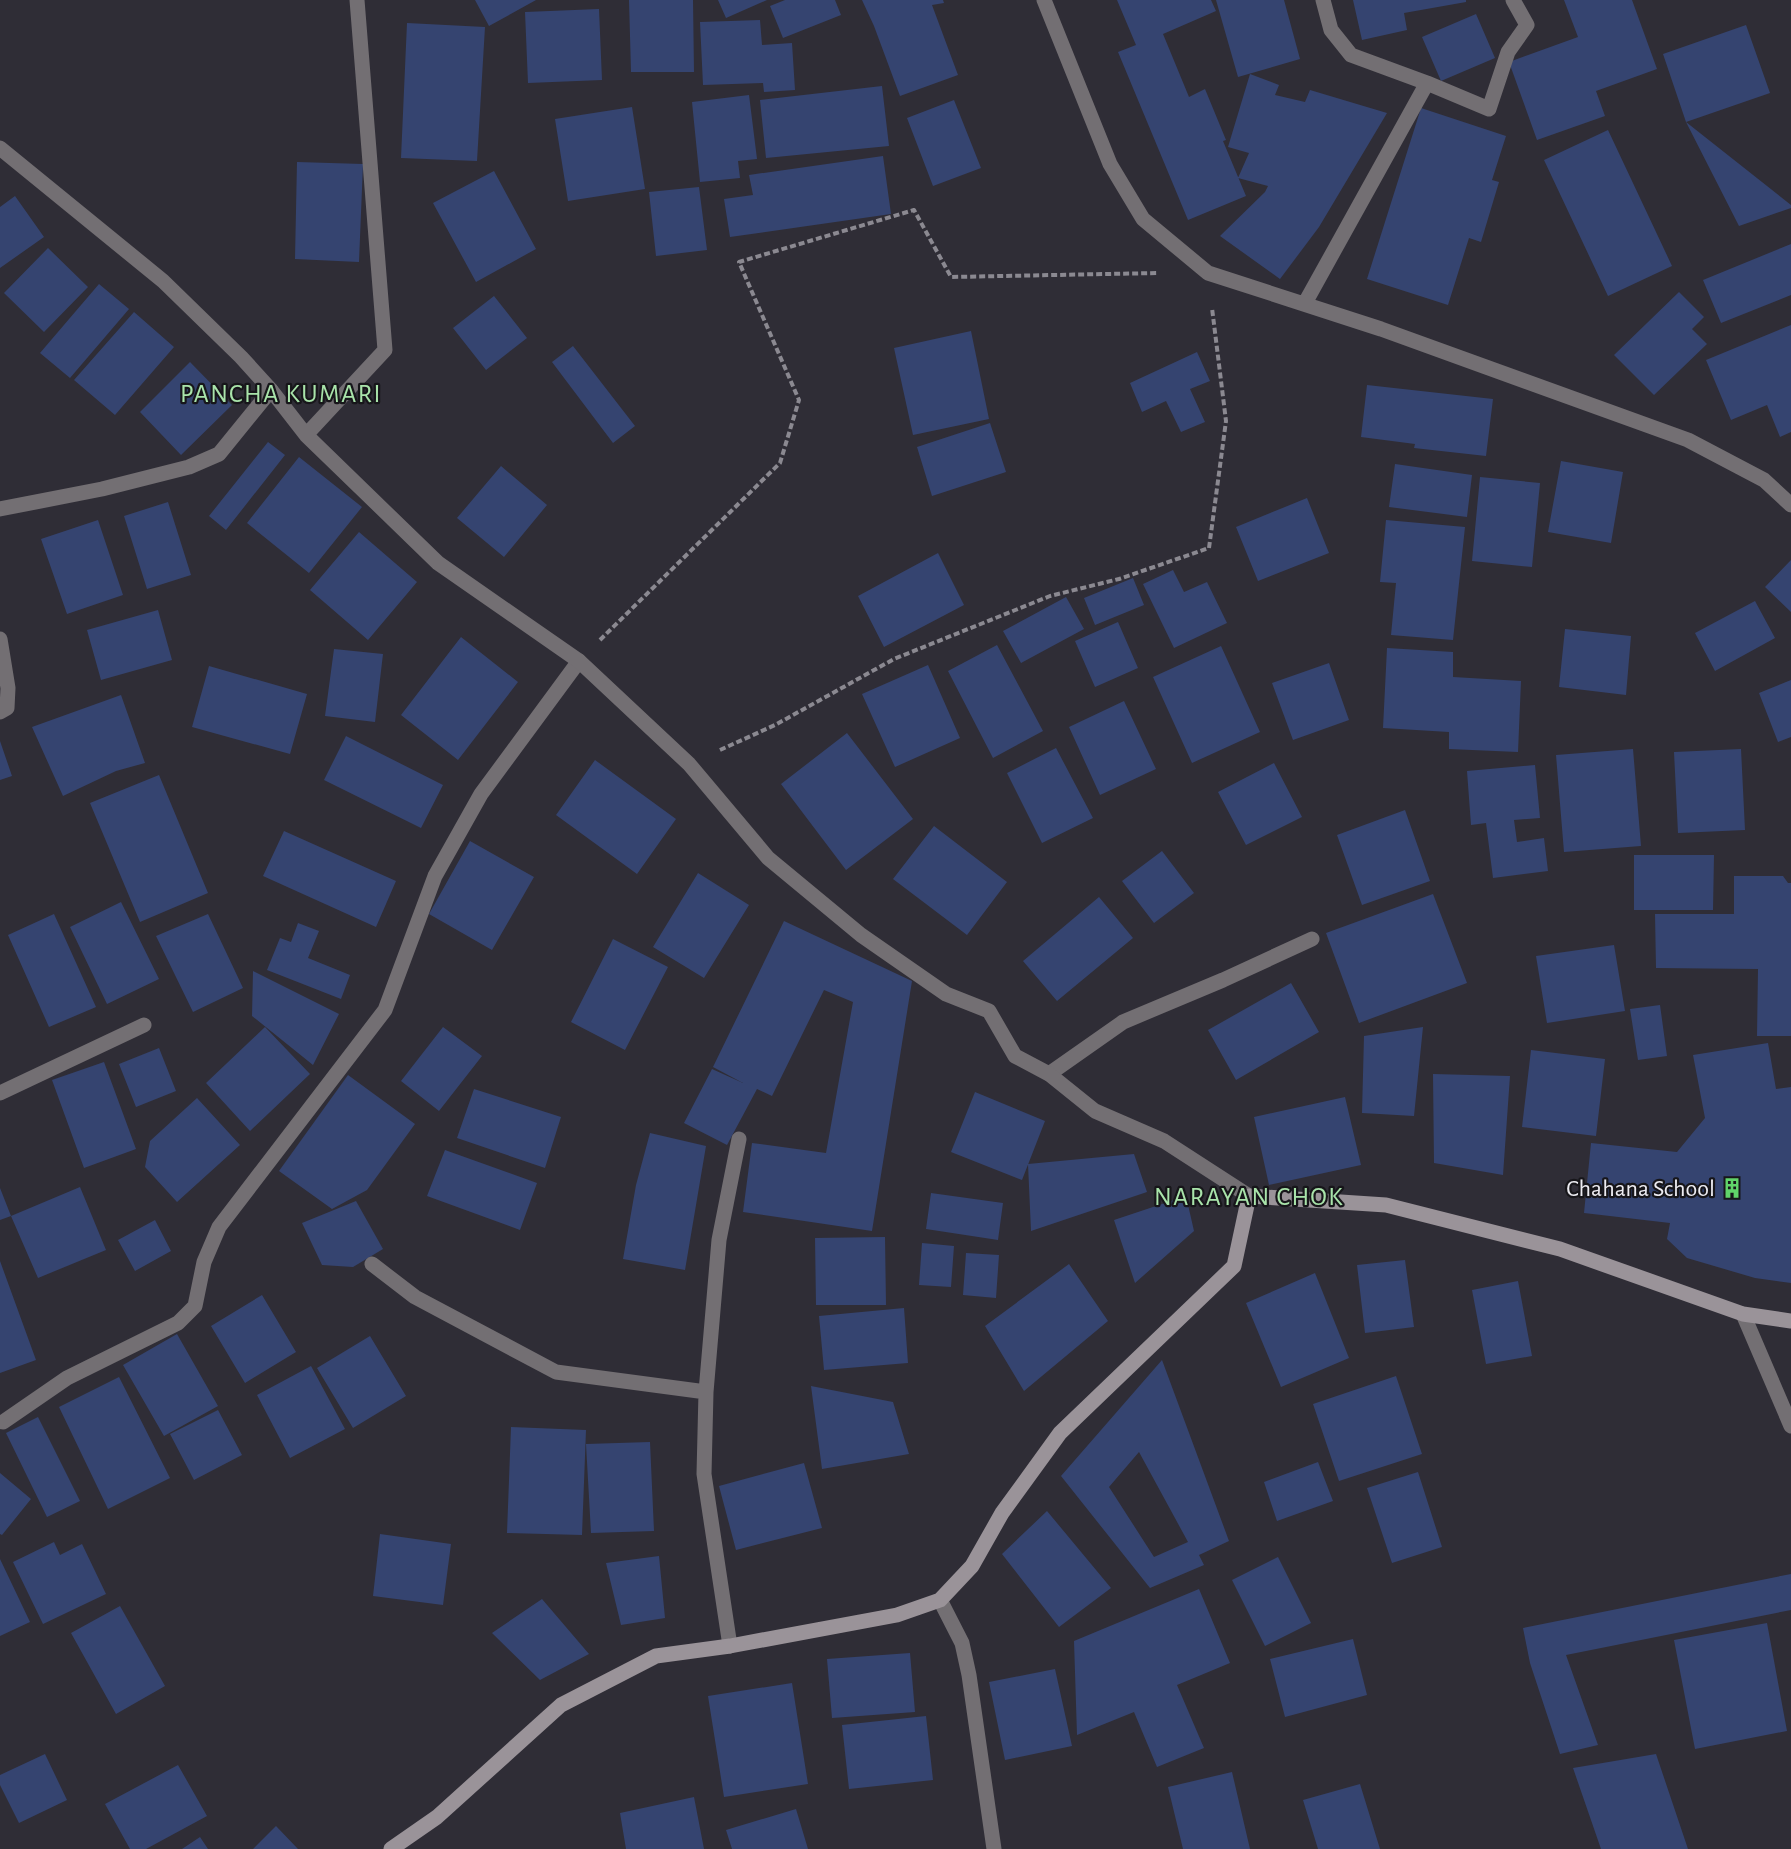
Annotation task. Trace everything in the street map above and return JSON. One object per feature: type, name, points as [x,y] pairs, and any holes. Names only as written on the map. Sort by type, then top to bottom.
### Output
[{"type":"street","points":[[306,435],[385,350],[357,0]]},
{"type":"street","points":[[1044,0],[1110,164],[1143,219],[1208,273],[1305,303],[1688,440],[1764,480],[1791,506]]},
{"type":"street","points":[[1323,0],[1331,30],[1351,55],[1489,109],[1508,51],[1527,25],[1513,0]]},
{"type":"street","points":[[1305,303],[1427,83]]},
{"type":"street","points":[[0,148],[163,281],[241,357],[271,390],[306,435],[438,563],[579,661],[689,765],[768,858],[861,935],[937,988],[946,994],[989,1011],[1015,1056],[1049,1074],[1095,1111],[1164,1141],[1249,1196],[1386,1205],[1560,1249],[1743,1314],[1791,1321]]},
{"type":"street","points":[[0,509],[102,489],[189,467],[219,454],[271,390]]},
{"type":"street","points":[[0,639],[8,688],[7,708],[0,712]]},
{"type":"street","points":[[3,1422],[67,1378],[178,1323],[195,1306],[204,1262],[219,1227],[385,1010],[435,876],[482,794],[579,661]]},
{"type":"street","points":[[1049,1074],[1123,1022],[1312,939]]},
{"type":"street","points":[[0,1092],[144,1025]]},
{"type":"street","points":[[730,1646],[704,1474],[706,1392],[719,1239],[739,1139]]},
{"type":"street","points":[[391,1849],[437,1817],[561,1705],[656,1656],[730,1646],[897,1615],[940,1600],[972,1566],[1002,1513],[1060,1433],[1234,1266],[1249,1196]]},
{"type":"street","points":[[372,1264],[415,1297],[556,1372],[706,1392]]},
{"type":"street","points":[[1743,1314],[1791,1426]]},
{"type":"street","points":[[940,1600],[962,1643],[969,1675],[994,1849]]},
{"type":"path","points":[[579,661],[780,463],[799,400],[739,262],[914,210],[951,277],[1208,273],[1226,421],[1209,548],[1119,579],[1050,596],[894,659],[775,725],[689,765]]},
{"type":"building","points":[[475,0],[536,0],[489,26]]},
{"type":"building","points":[[629,0],[693,0],[694,72],[631,72]]},
{"type":"building","points":[[718,0],[767,0],[726,18]]},
{"type":"building","points":[[785,0],[835,0],[841,15],[783,38],[770,6]]},
{"type":"building","points":[[862,0],[943,0],[944,3],[932,5],[958,75],[900,96]]},
{"type":"building","points":[[1117,0],[1211,0],[1216,11],[1163,34],[1189,97],[1205,89],[1246,196],[1188,220],[1118,52],[1136,45]]},
{"type":"building","points":[[1216,0],[1284,0],[1300,59],[1238,77]]},
{"type":"building","points":[[1353,0],[1466,0],[1466,2],[1404,13],[1407,30],[1362,40]]},
{"type":"building","points":[[1564,0],[1632,0],[1657,69],[1596,91],[1605,116],[1537,140],[1509,62],[1578,37]]},
{"type":"building","points":[[599,9],[602,80],[528,83],[525,12]]},
{"type":"building","points":[[1476,14],[1495,58],[1441,81],[1422,37]]},
{"type":"building","points":[[760,20],[762,45],[792,43],[795,90],[764,92],[763,83],[703,85],[700,22]]},
{"type":"building","points":[[407,23],[485,27],[477,161],[401,158]]},
{"type":"building","points":[[1746,25],[1770,93],[1686,122],[1663,54]]},
{"type":"building","points":[[1250,74],[1279,85],[1275,95],[1305,102],[1310,90],[1387,113],[1319,227],[1280,279],[1220,236],[1265,192],[1268,186],[1238,178],[1249,153],[1228,147]]},
{"type":"building","points":[[882,86],[889,146],[766,158],[760,100]]},
{"type":"building","points":[[749,95],[757,159],[738,161],[740,178],[700,182],[692,102]]},
{"type":"building","points":[[954,100],[981,168],[933,186],[907,118]]},
{"type":"building","points":[[632,107],[645,189],[568,201],[555,119]]},
{"type":"building","points":[[1421,108],[1506,136],[1492,180],[1499,182],[1481,242],[1469,238],[1448,305],[1367,279]]},
{"type":"building","points":[[1686,122],[1791,205],[1791,208],[1739,226]]},
{"type":"building","points":[[1608,130],[1672,266],[1608,296],[1544,160]]},
{"type":"building","points":[[883,156],[891,214],[730,237],[724,199],[753,195],[749,175]]},
{"type":"building","points":[[297,162],[363,164],[359,262],[295,259]]},
{"type":"building","points":[[494,171],[536,249],[476,282],[433,203]]},
{"type":"building","points":[[699,187],[707,250],[656,256],[649,192]]},
{"type":"building","points":[[15,196],[44,237],[0,268],[0,207]]},
{"type":"building","points":[[1791,244],[1791,295],[1721,323],[1703,280]]},
{"type":"building","points":[[48,248],[88,287],[44,332],[4,293]]},
{"type":"building","points":[[99,284],[129,309],[70,378],[40,353]]},
{"type":"building","points":[[1679,292],[1704,317],[1692,329],[1707,344],[1654,395],[1614,355]]},
{"type":"building","points":[[494,296],[527,338],[486,370],[453,328]]},
{"type":"building","points":[[134,312],[174,347],[115,415],[74,380]]},
{"type":"building","points":[[1791,325],[1791,432],[1780,437],[1767,405],[1731,420],[1706,360]]},
{"type":"building","points":[[971,331],[989,419],[913,435],[894,348]]},
{"type":"building","points":[[573,346],[635,426],[613,443],[552,362]]},
{"type":"building","points":[[1197,352],[1210,381],[1190,389],[1205,422],[1181,432],[1166,401],[1142,412],[1130,383]]},
{"type":"building","points":[[190,362],[232,405],[181,455],[140,412]]},
{"type":"building","points":[[1367,385],[1493,399],[1486,456],[1414,448],[1415,444],[1361,437]]},
{"type":"building","points":[[990,423],[1006,472],[932,496],[917,447]]},
{"type":"building","points":[[268,442],[285,455],[226,530],[209,516]]},
{"type":"building","points":[[299,457],[362,507],[309,573],[247,523]]},
{"type":"building","points":[[1561,461],[1623,472],[1611,543],[1548,532]]},
{"type":"building","points":[[1395,464],[1472,475],[1467,517],[1389,507]]},
{"type":"building","points":[[501,466],[547,505],[504,557],[457,518]]},
{"type":"building","points":[[1480,477],[1540,483],[1532,567],[1472,561]]},
{"type":"building","points":[[1307,498],[1329,553],[1258,581],[1236,527]]},
{"type":"building","points":[[168,502],[191,575],[147,589],[124,516]]},
{"type":"building","points":[[98,520],[123,595],[67,614],[41,539]]},
{"type":"building","points":[[1386,520],[1465,527],[1453,640],[1391,635],[1396,583],[1380,582]]},
{"type":"building","points":[[359,532],[417,582],[368,640],[310,590]]},
{"type":"building","points":[[938,553],[964,605],[884,647],[858,596]]},
{"type":"building","points":[[1791,560],[1791,612],[1765,587]]},
{"type":"building","points":[[1173,570],[1184,592],[1207,582],[1227,623],[1174,648],[1143,584]]},
{"type":"building","points":[[1133,578],[1144,605],[1095,625],[1084,598]]},
{"type":"building","points":[[1066,597],[1084,629],[1021,663],[1003,631]]},
{"type":"building","points":[[1755,601],[1775,638],[1715,671],[1695,633]]},
{"type":"building","points":[[158,610],[172,660],[101,680],[87,630]]},
{"type":"building","points":[[1118,622],[1138,668],[1095,687],[1075,641]]},
{"type":"building","points":[[1565,629],[1631,636],[1626,695],[1559,687]]},
{"type":"building","points":[[461,637],[518,682],[458,760],[401,715]]},
{"type":"building","points":[[997,645],[1043,731],[993,758],[948,671]]},
{"type":"building","points":[[1221,646],[1260,732],[1192,763],[1153,677]]},
{"type":"building","points":[[1387,648],[1453,652],[1453,677],[1521,681],[1518,752],[1449,749],[1449,732],[1383,728]]},
{"type":"building","points":[[334,649],[383,654],[375,722],[325,716]]},
{"type":"building","points":[[1329,663],[1349,720],[1293,740],[1272,683]]},
{"type":"building","points":[[928,665],[960,738],[895,767],[862,694]]},
{"type":"building","points":[[209,666],[307,694],[290,754],[192,727]]},
{"type":"building","points":[[1791,680],[1791,737],[1778,742],[1759,693]]},
{"type":"building","points":[[121,695],[145,763],[116,771],[63,796],[32,727]]},
{"type":"building","points":[[1124,701],[1156,769],[1100,795],[1069,727]]},
{"type":"building","points":[[847,733],[913,819],[846,870],[781,784]]},
{"type":"building","points":[[346,736],[443,785],[421,828],[324,780]]},
{"type":"building","points":[[0,741],[12,776],[0,780]]},
{"type":"building","points":[[1056,748],[1093,818],[1042,843],[1007,773]]},
{"type":"building","points":[[1633,749],[1641,846],[1564,852],[1556,755]]},
{"type":"building","points":[[1741,749],[1745,830],[1678,833],[1674,752]]},
{"type":"building","points":[[595,760],[676,819],[637,874],[556,815]]},
{"type":"building","points":[[1274,763],[1302,817],[1246,845],[1218,792]]},
{"type":"building","points":[[1535,765],[1540,818],[1514,820],[1517,842],[1544,838],[1548,871],[1493,878],[1486,823],[1471,825],[1467,771]]},
{"type":"building","points":[[159,775],[208,893],[140,922],[90,803]]},
{"type":"building","points":[[1405,810],[1430,881],[1362,905],[1337,835]]},
{"type":"building","points":[[934,826],[1007,882],[967,935],[893,879]]},
{"type":"building","points":[[284,831],[396,881],[376,927],[263,876]]},
{"type":"building","points":[[470,841],[534,877],[492,950],[429,914]]},
{"type":"building","points":[[1162,851],[1194,893],[1154,923],[1122,881]]},
{"type":"building","points":[[1634,855],[1714,855],[1713,910],[1634,910]]},
{"type":"building","points":[[698,873],[749,905],[704,978],[653,947]]},
{"type":"building","points":[[1734,876],[1783,876],[1788,883],[1791,883],[1791,1036],[1757,1036],[1758,969],[1656,968],[1655,914],[1734,914]]},
{"type":"building","points":[[1433,894],[1467,983],[1359,1023],[1326,933]]},
{"type":"building","points":[[1099,897],[1133,938],[1057,1001],[1023,961]]},
{"type":"building","points":[[121,902],[159,979],[107,1004],[70,927]]},
{"type":"building","points":[[54,914],[96,1007],[49,1027],[8,935]]},
{"type":"building","points":[[208,914],[243,988],[193,1012],[156,936]]},
{"type":"building","points":[[784,921],[912,981],[872,1231],[743,1212],[752,1143],[826,1153],[853,1002],[824,990],[772,1096],[757,1089],[727,1145],[684,1123],[712,1069],[743,1083],[713,1067]]},
{"type":"building","points":[[298,923],[319,931],[308,958],[350,975],[341,999],[267,970],[280,938],[291,942]]},
{"type":"building","points":[[613,939],[668,967],[625,1050],[571,1022]]},
{"type":"building","points":[[1614,945],[1625,1011],[1547,1023],[1536,956]]},
{"type":"building","points":[[253,971],[339,1014],[313,1065],[252,1016]]},
{"type":"building","points":[[1291,983],[1319,1032],[1236,1080],[1208,1030]]},
{"type":"building","points":[[1660,1005],[1667,1056],[1638,1060],[1630,1009]]},
{"type":"building","points":[[265,1027],[310,1074],[250,1131],[206,1083]]},
{"type":"building","points":[[443,1027],[482,1056],[439,1111],[401,1081]]},
{"type":"building","points":[[1423,1027],[1414,1116],[1362,1113],[1364,1036]]},
{"type":"building","name":"Chahana School","points":[[1768,1043],[1776,1089],[1791,1087],[1791,1283],[1755,1278],[1687,1258],[1667,1239],[1670,1223],[1584,1213],[1591,1143],[1677,1152],[1705,1118],[1693,1055]]},
{"type":"building","points":[[159,1048],[176,1091],[136,1107],[119,1064]]},
{"type":"building","points":[[1531,1050],[1605,1059],[1596,1136],[1522,1127]]},
{"type":"building","points":[[104,1062],[136,1149],[84,1168],[52,1080]]},
{"type":"building","points":[[1433,1074],[1510,1076],[1503,1175],[1434,1163]]},
{"type":"building","points":[[348,1075],[415,1124],[367,1190],[332,1209],[279,1171]]},
{"type":"building","points":[[474,1089],[561,1117],[545,1168],[457,1138]]},
{"type":"building","points":[[975,1092],[1045,1121],[1022,1180],[951,1152]]},
{"type":"building","points":[[1345,1097],[1361,1165],[1269,1185],[1254,1117]]},
{"type":"building","points":[[197,1098],[240,1145],[177,1202],[145,1167],[150,1141]]},
{"type":"building","points":[[650,1133],[706,1146],[685,1270],[623,1259],[636,1185]]},
{"type":"building","points":[[445,1150],[537,1183],[520,1230],[427,1196]]},
{"type":"building","points":[[1134,1154],[1147,1192],[1031,1231],[1028,1164]]},
{"type":"building","points":[[80,1187],[106,1250],[38,1278],[11,1216]]},
{"type":"building","points":[[0,1188],[11,1216],[0,1220]]},
{"type":"building","points":[[931,1193],[1003,1203],[998,1240],[926,1229]]},
{"type":"building","points":[[1186,1196],[1194,1231],[1135,1283],[1114,1220]]},
{"type":"building","points":[[356,1201],[383,1249],[353,1267],[322,1265],[302,1223]]},
{"type":"building","points":[[155,1220],[171,1251],[135,1271],[118,1240]]},
{"type":"building","points":[[885,1237],[886,1305],[816,1305],[815,1238]]},
{"type":"building","points":[[922,1243],[954,1246],[951,1287],[919,1285]]},
{"type":"building","points":[[966,1253],[999,1255],[996,1298],[963,1295]]},
{"type":"building","points":[[1405,1260],[1414,1327],[1365,1333],[1357,1265]]},
{"type":"building","points":[[0,1261],[36,1360],[0,1373]]},
{"type":"building","points":[[1069,1264],[1108,1321],[1024,1391],[985,1326]]},
{"type":"building","points":[[1315,1273],[1349,1358],[1281,1387],[1246,1303]]},
{"type":"building","points":[[1518,1281],[1532,1356],[1486,1364],[1472,1290]]},
{"type":"building","points":[[262,1295],[296,1352],[245,1383],[211,1326]]},
{"type":"building","points":[[904,1308],[908,1363],[824,1370],[819,1316]]},
{"type":"building","points":[[177,1334],[218,1406],[164,1436],[123,1365]]},
{"type":"building","points":[[370,1336],[406,1396],[353,1428],[317,1368]]},
{"type":"building","points":[[1162,1360],[1229,1541],[1199,1555],[1204,1565],[1150,1588],[1061,1476]],"holes":[[[1139,1452],[1188,1542],[1154,1557],[1109,1487]]]},
{"type":"building","points":[[311,1366],[345,1429],[290,1458],[257,1395]]},
{"type":"building","points":[[1396,1376],[1422,1454],[1339,1481],[1313,1404]]},
{"type":"building","points":[[119,1377],[170,1478],[108,1509],[59,1407]]},
{"type":"building","points":[[811,1386],[893,1402],[909,1454],[822,1469]]},
{"type":"building","points":[[218,1410],[242,1455],[194,1480],[170,1434]]},
{"type":"building","points":[[38,1417],[80,1501],[47,1517],[6,1433]]},
{"type":"building","points":[[511,1427],[586,1430],[582,1535],[507,1533]]},
{"type":"building","points":[[650,1442],[654,1531],[591,1533],[586,1444]]},
{"type":"building","points":[[1318,1462],[1333,1501],[1277,1521],[1264,1482]]},
{"type":"building","points":[[804,1463],[822,1528],[736,1550],[719,1486]]},
{"type":"building","points":[[1418,1472],[1442,1547],[1392,1563],[1367,1488]]},
{"type":"building","points":[[0,1473],[31,1499],[2,1535],[0,1534]]},
{"type":"building","points":[[1047,1511],[1111,1588],[1059,1627],[1002,1554]]},
{"type":"building","points":[[380,1534],[451,1544],[443,1605],[373,1596]]},
{"type":"building","points":[[54,1542],[60,1555],[82,1544],[106,1594],[43,1624],[13,1562]]},
{"type":"building","points":[[659,1556],[665,1618],[621,1625],[606,1563]]},
{"type":"building","points":[[1278,1557],[1311,1623],[1265,1646],[1232,1580]]},
{"type":"building","points":[[0,1559],[30,1622],[0,1636]]},
{"type":"building","points":[[1791,1574],[1791,1610],[1566,1655],[1598,1745],[1560,1754],[1530,1663],[1523,1628]]},
{"type":"building","points":[[1199,1589],[1230,1663],[1177,1685],[1204,1748],[1157,1767],[1134,1712],[1077,1735],[1074,1641]]},
{"type":"building","points":[[542,1599],[589,1654],[540,1680],[492,1633]]},
{"type":"building","points":[[120,1606],[165,1686],[116,1714],[71,1633]]},
{"type":"building","points":[[1767,1623],[1787,1731],[1695,1749],[1674,1640]]},
{"type":"building","points":[[1353,1639],[1367,1695],[1285,1717],[1270,1659]]},
{"type":"building","points":[[910,1653],[915,1712],[832,1718],[827,1659]]},
{"type":"building","points":[[1055,1669],[1072,1746],[1005,1760],[989,1682]]},
{"type":"building","points":[[792,1683],[808,1784],[724,1797],[708,1696]]},
{"type":"building","points":[[926,1716],[933,1780],[849,1789],[842,1725]]},
{"type":"building","points":[[45,1754],[67,1800],[19,1823],[0,1785],[0,1775]]},
{"type":"building","points":[[1656,1754],[1688,1849],[1601,1849],[1573,1768]]},
{"type":"building","points":[[178,1765],[207,1816],[146,1849],[130,1849],[105,1804]]},
{"type":"building","points":[[1232,1772],[1250,1849],[1183,1849],[1168,1787]]},
{"type":"building","points":[[1360,1784],[1380,1849],[1318,1849],[1303,1800]]},
{"type":"building","points":[[694,1797],[704,1849],[626,1849],[620,1813]]},
{"type":"building","points":[[796,1809],[808,1849],[732,1849],[726,1830]]},
{"type":"building","points":[[276,1826],[298,1849],[253,1849]]},
{"type":"building","points":[[200,1837],[208,1849],[182,1849]]},
{"type":"place","name":"Chahana School","points":[[1732,1188]]},
{"type":"district","name":"PANCHA KUMARI","points":[[281,393]]},
{"type":"district","name":"NARAYAN CHOK","points":[[1249,1196]]}]
